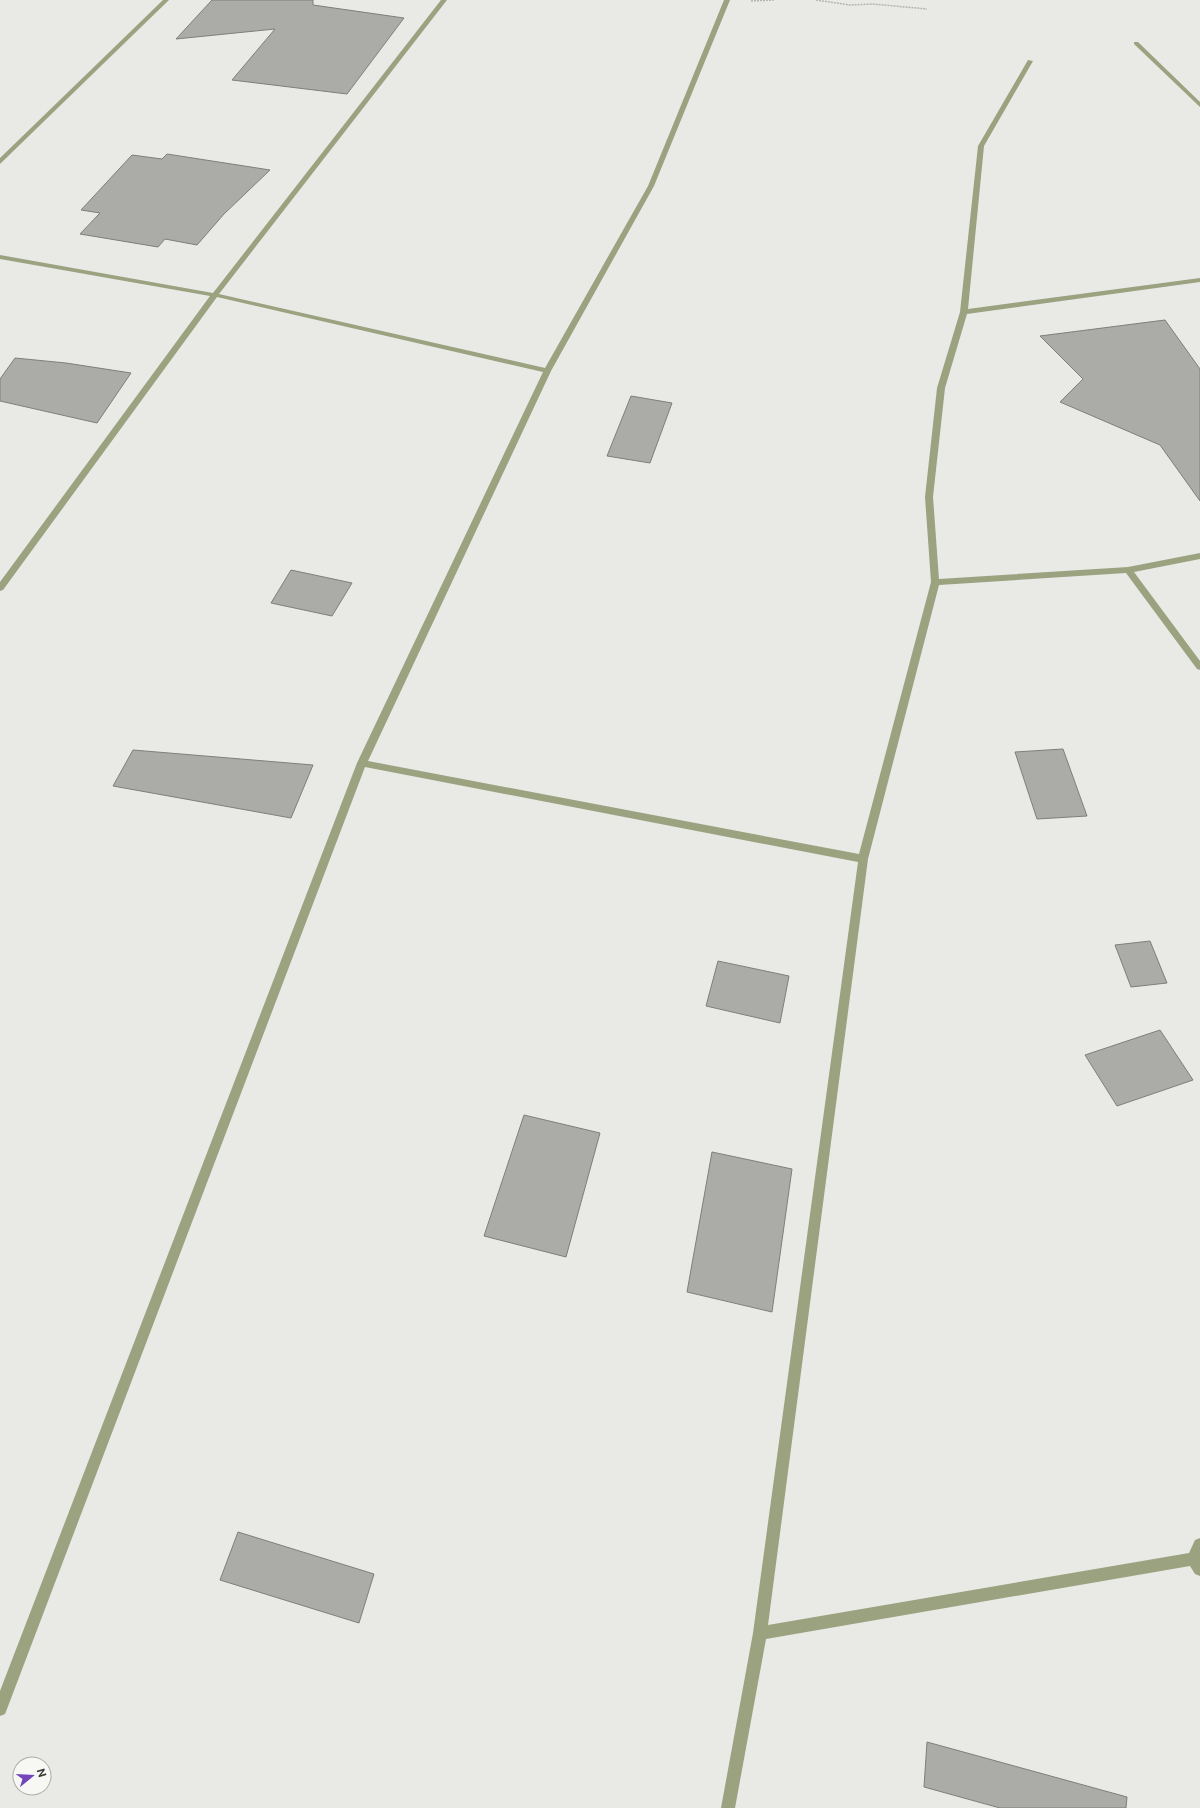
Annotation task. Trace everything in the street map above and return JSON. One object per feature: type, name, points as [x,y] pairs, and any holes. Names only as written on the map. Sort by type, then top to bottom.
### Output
[{"type":"street","points":[[0,162],[166,0]]},
{"type":"street","points":[[0,588],[215,295],[444,0]]},
{"type":"street","points":[[0,1709],[362,763],[547,371],[651,186],[727,0]]},
{"type":"street","points":[[1136,43],[1200,105]]},
{"type":"street","points":[[728,1808],[760,1633],[863,859],[935,582],[929,498],[941,388],[964,312],[981,146],[1030,62]]},
{"type":"street","points":[[0,257],[215,295],[547,371]]},
{"type":"street","points":[[964,312],[1200,280]]},
{"type":"street","points":[[935,582],[1128,570],[1200,556]]},
{"type":"street","points":[[1128,570],[1200,667]]},
{"type":"street","points":[[362,763],[863,859]]},
{"type":"street","points":[[760,1633],[1196,1564],[1200,1545]]},
{"type":"path","points":[[750,1],[774,0]]},
{"type":"path","points":[[816,0],[850,5],[881,5],[927,9]]},
{"type":"building","points":[[212,0],[313,0],[313,5],[404,18],[347,94],[232,80],[275,29],[176,39]]},
{"type":"building","points":[[167,154],[270,170],[224,214],[197,245],[165,239],[158,247],[80,234],[100,213],[81,210],[132,155],[162,159]]},
{"type":"building","points":[[1165,320],[1200,369],[1200,501],[1160,445],[1060,402],[1083,379],[1040,336]]},
{"type":"building","points":[[15,358],[66,363],[131,373],[97,423],[0,401],[0,379]]},
{"type":"building","points":[[631,396],[672,403],[650,463],[607,456]]},
{"type":"building","points":[[291,570],[352,583],[332,616],[271,603]]},
{"type":"building","points":[[1063,749],[1087,816],[1037,819],[1015,752]]},
{"type":"building","points":[[133,750],[313,765],[291,818],[113,786]]},
{"type":"building","points":[[1150,941],[1167,983],[1131,987],[1115,945]]},
{"type":"building","points":[[718,961],[789,976],[780,1023],[706,1006]]},
{"type":"building","points":[[1160,1030],[1193,1080],[1117,1106],[1085,1055]]},
{"type":"building","points":[[524,1115],[600,1133],[566,1257],[484,1236]]},
{"type":"building","points":[[712,1152],[792,1169],[772,1312],[687,1292]]},
{"type":"building","points":[[238,1532],[374,1574],[359,1623],[220,1580]]},
{"type":"building","points":[[927,1742],[1127,1797],[1126,1808],[1000,1808],[924,1787]]}]
